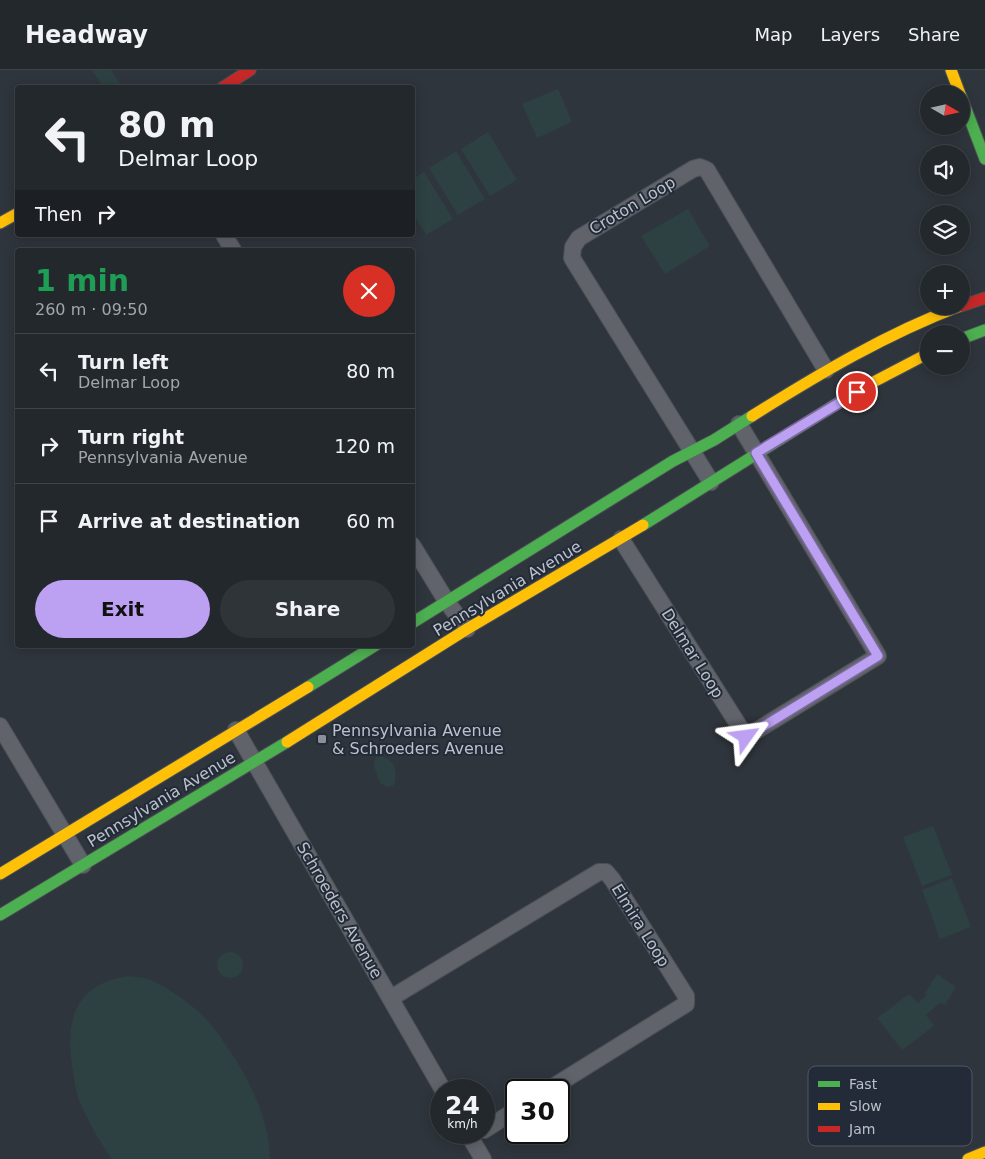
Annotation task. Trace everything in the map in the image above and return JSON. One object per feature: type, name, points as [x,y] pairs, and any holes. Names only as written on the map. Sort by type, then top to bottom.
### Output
[{"type":"main road","points":[[227,85],[250,70]]},
{"type":"main road","points":[[951,70],[957,85]]},
{"type":"main road","points":[[970,119],[985,159]]},
{"type":"main road","points":[[0,224],[15,215]]},
{"type":"main road","name":"Pennsylvania Avenue","points":[[970,303],[985,298]]},
{"type":"main road","name":"Pennsylvania Avenue","points":[[415,621],[673,461],[693,453],[826,370],[898,330],[937,315]]},
{"type":"main road","points":[[970,336],[985,330]]},
{"type":"main road","name":"Pennsylvania Avenue","points":[[0,915],[255,762],[467,629],[621,539],[756,453],[881,377],[920,358]]},
{"type":"main road","name":"Pennsylvania Avenue","points":[[0,874],[371,648]]},
{"type":"main road","points":[[968,1159],[985,1152]]},
{"type":"street","name":"Croton Loop","points":[[711,482],[572,258],[573,246],[578,238],[693,169],[700,167],[707,170],[826,370]]},
{"type":"street","points":[[225,237],[232,248]]},
{"type":"street","name":"Delmar Loop","points":[[621,539],[746,737],[878,656],[739,424]]},
{"type":"street","points":[[415,550],[447,602],[467,629]]},
{"type":"street","points":[[0,726],[83,865]]},
{"type":"street","name":"Schroeders Avenue","points":[[236,730],[437,1079]]},
{"type":"street","name":"Elmira Loop","points":[[391,998],[599,872],[606,872],[616,884],[686,996],[686,1004],[566,1079]]},
{"type":"street","points":[[478,1144],[483,1159]]},
{"type":"shaded area","points":[[92,70],[111,70],[121,85],[102,85]]},
{"type":"shaded area","points":[[558,89],[572,122],[537,138],[522,104]]},
{"type":"shaded area","points":[[488,132],[517,180],[490,196],[461,149]]},
{"type":"shaded area","points":[[456,151],[485,199],[458,215],[429,168]]},
{"type":"shaded area","points":[[424,172],[453,219],[426,235],[415,216],[415,178]]},
{"type":"shaded area","points":[[688,209],[710,246],[665,274],[641,236]]},
{"type":"shaded area","points":[[381,756],[389,760],[394,767],[396,776],[394,785],[387,787],[380,783],[374,766],[375,758]]},
{"type":"shaded area","points":[[933,826],[952,875],[922,886],[903,837]]},
{"type":"shaded area","points":[[952,878],[971,927],[940,939],[922,890]]},
{"type":"shaded area","points":[[230,952],[239,956],[243,965],[239,974],[230,978],[221,974],[217,965],[221,956]]},
{"type":"shaded area","points":[[937,974],[956,987],[945,1005],[940,1003],[926,1015],[934,1026],[902,1050],[877,1018],[909,994],[918,1003],[927,995],[925,993]]},
{"type":"shaded area","points":[[129,976],[148,979],[166,988],[183,999],[213,1027],[252,1089],[265,1124],[270,1159],[112,1159],[90,1124],[78,1098],[70,1048],[71,1032],[73,1018],[78,1005],[86,995],[97,986],[111,980]]},
{"type":"traffic: fast","points":[[970,120],[985,159]]},
{"type":"traffic: fast","points":[[970,336],[985,330]]},
{"type":"traffic: fast","points":[[643,525],[862,388]]},
{"type":"traffic: fast","points":[[415,621],[673,461],[714,440],[752,416]]},
{"type":"traffic: fast","points":[[308,687],[371,648]]},
{"type":"traffic: fast","points":[[0,915],[287,742]]},
{"type":"traffic: slow","points":[[951,70],[957,85]]},
{"type":"traffic: slow","points":[[0,223],[15,215]]},
{"type":"traffic: slow","points":[[752,416],[853,356],[938,315]]},
{"type":"traffic: slow","points":[[862,388],[920,358]]},
{"type":"traffic: slow","points":[[287,742],[467,629],[643,525]]},
{"type":"traffic: slow","points":[[0,874],[308,687]]},
{"type":"traffic: slow","points":[[968,1159],[985,1152]]},
{"type":"traffic: jam","points":[[227,85],[250,70]]},
{"type":"traffic: jam","points":[[970,303],[985,298]]},
{"type":"place","name":"Pennsylvania Avenue & Schroeders Avenue","points":[[322,739]]},
{"type":"route","points":[[746,737],[878,656],[756,453],[857,392]]}]
